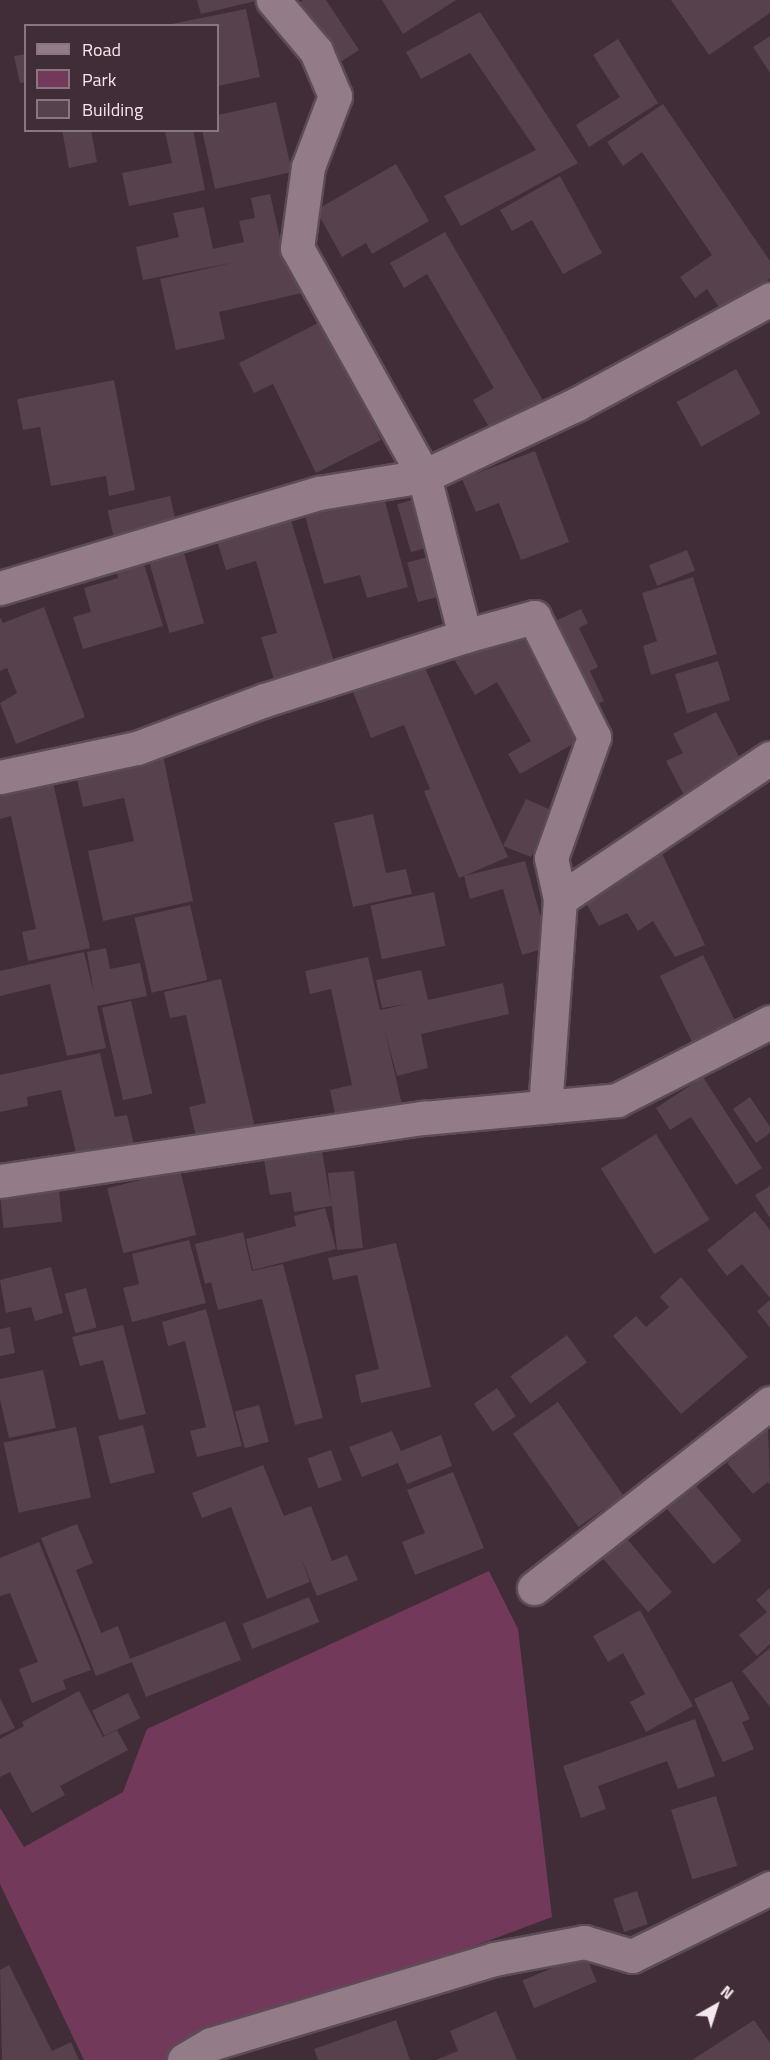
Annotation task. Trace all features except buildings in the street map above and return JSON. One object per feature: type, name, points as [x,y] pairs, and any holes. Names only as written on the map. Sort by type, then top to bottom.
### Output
[{"type":"street","points":[[273,0],[316,51],[335,96],[308,167],[297,248],[424,476],[465,636]]},
{"type":"street","points":[[0,588],[319,493],[424,476],[577,404],[770,299]]},
{"type":"street","points":[[0,777],[137,748],[265,699],[465,636],[534,617],[594,737],[551,858],[560,899],[545,1106]]},
{"type":"street","points":[[560,899],[770,758]]},
{"type":"street","points":[[0,1181],[424,1118],[617,1100],[770,1022]]},
{"type":"street","points":[[534,1588],[770,1403]]},
{"type":"street","points":[[184,2060],[212,2044],[494,1959],[584,1941],[632,1956],[770,1888]]},
{"type":"green space","points":[[489,1571],[518,1629],[552,1917],[169,2060],[84,2060],[0,1884],[0,1808],[24,1847],[123,1792],[147,1729]]}]
